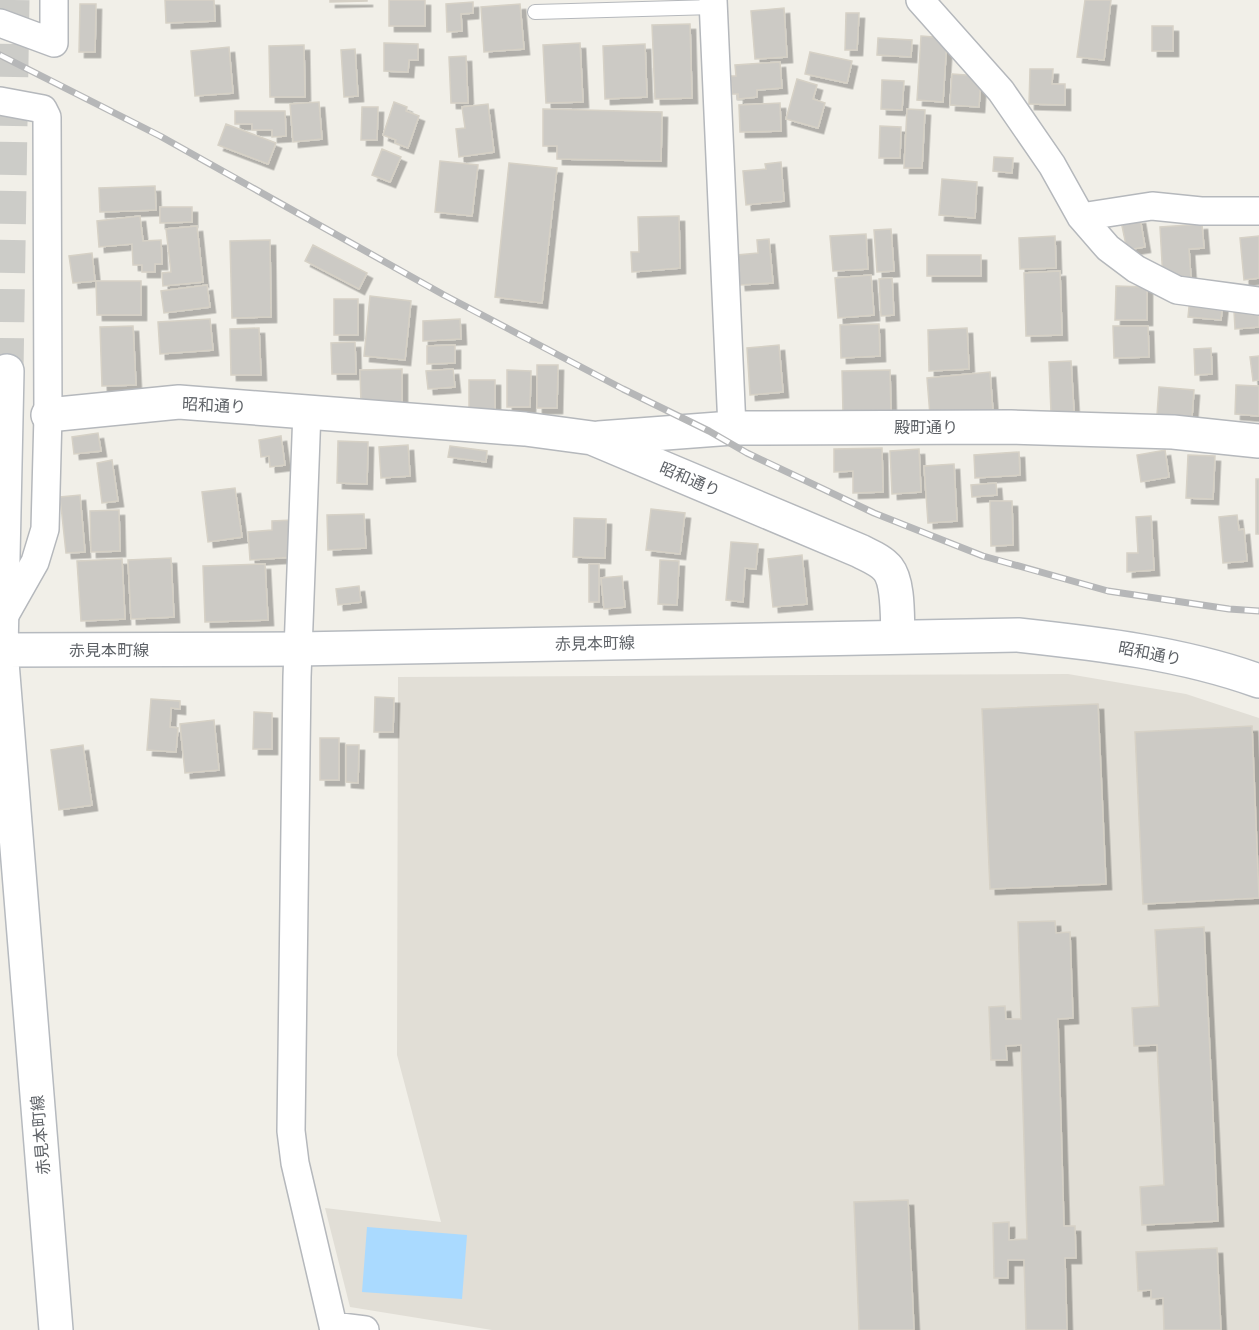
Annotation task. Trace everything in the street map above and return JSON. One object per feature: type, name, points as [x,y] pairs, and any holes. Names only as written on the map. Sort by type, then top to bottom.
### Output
[{"type":"main road","points":[[0,636],[7,371]]},
{"type":"main road","name":"昭和通り","points":[[48,415],[179,402],[525,429],[592,438],[879,561],[889,570],[894,584],[898,636],[1018,635],[1120,646],[1184,659],[1259,681]]},
{"type":"main road","name":"殿町通り","points":[[592,438],[732,428],[1011,427],[1173,432],[1259,441]]},
{"type":"main road","name":"赤見本町線","points":[[56,1330],[0,636],[298,649],[898,636]]},
{"type":"street","points":[[0,23],[54,43],[54,0]]},
{"type":"street","points":[[920,0],[1001,91],[1052,165],[1081,217],[1108,248],[1136,269],[1177,291],[1259,301]]},
{"type":"street","points":[[714,3],[732,428]]},
{"type":"street","points":[[0,100],[43,109],[47,117],[48,415],[45,529],[35,562],[0,636]]},
{"type":"street","points":[[1081,217],[1152,206],[1201,211],[1259,211]]},
{"type":"street","points":[[307,411],[298,649],[291,1131],[295,1163],[334,1328],[365,1330]]},
{"type":"lane","points":[[535,12],[714,3]]},
{"type":"shaded area","points":[[1068,674],[1186,694],[1259,718],[1259,1330],[492,1330],[350,1307],[325,1208],[441,1222],[397,1055],[398,677]]},
{"type":"water","points":[[367,1227],[467,1235],[462,1299],[362,1292]]},
{"type":"building","points":[[165,0],[214,0],[215,21],[166,23]]},
{"type":"building","points":[[330,0],[367,0],[367,1],[330,2]]},
{"type":"building","points":[[389,0],[425,0],[425,26],[389,26]]},
{"type":"building","points":[[1085,0],[1111,0],[1104,60],[1077,57]]},
{"type":"building","points":[[473,2],[473,13],[461,14],[462,31],[447,32],[446,4]]},
{"type":"building","points":[[80,4],[96,4],[95,52],[79,52]]},
{"type":"building","points":[[520,4],[524,49],[484,52],[481,7]]},
{"type":"building","points":[[784,8],[787,57],[755,59],[751,11]]},
{"type":"building","points":[[846,13],[859,13],[857,50],[845,50]]},
{"type":"building","points":[[690,24],[692,98],[655,99],[652,25]]},
{"type":"building","points":[[1152,26],[1173,26],[1173,51],[1152,51]]},
{"type":"building","points":[[921,36],[947,38],[943,102],[917,100]]},
{"type":"building","points":[[878,38],[912,40],[911,57],[877,55]]},
{"type":"building","points":[[384,43],[418,44],[418,60],[409,60],[408,72],[384,71]]},
{"type":"building","points":[[580,43],[583,102],[546,103],[543,45]]},
{"type":"building","points":[[645,44],[647,97],[605,99],[603,46]]},
{"type":"building","points":[[304,45],[305,97],[270,97],[269,46]]},
{"type":"building","points":[[229,47],[233,93],[195,96],[191,51]]},
{"type":"building","points":[[355,49],[358,96],[344,97],[341,50]]},
{"type":"building","points":[[810,52],[852,61],[847,83],[805,74]]},
{"type":"building","points":[[466,56],[468,103],[451,103],[449,57]]},
{"type":"building","points":[[780,62],[782,88],[757,90],[757,97],[738,99],[738,94],[732,94],[731,76],[736,76],[735,65]]},
{"type":"building","points":[[1030,69],[1053,69],[1052,84],[1065,84],[1065,105],[1029,104]]},
{"type":"building","points":[[952,74],[981,76],[979,107],[950,105]]},
{"type":"building","points":[[797,79],[817,85],[813,99],[825,103],[818,128],[786,119]]},
{"type":"building","points":[[882,80],[904,81],[902,110],[881,109]]},
{"type":"building","points":[[319,102],[322,139],[293,142],[290,104]]},
{"type":"building","points":[[394,102],[407,107],[406,111],[419,116],[408,148],[383,135]]},
{"type":"building","points":[[780,103],[781,131],[740,132],[739,105]]},
{"type":"building","points":[[488,104],[494,152],[459,157],[456,129],[465,128],[462,107]]},
{"type":"building","points":[[362,107],[378,107],[377,140],[361,140]]},
{"type":"building","points":[[543,109],[662,112],[661,161],[557,159],[557,146],[543,146]]},
{"type":"building","points":[[907,109],[925,110],[922,168],[904,168]]},
{"type":"building","points":[[235,111],[285,111],[286,136],[272,137],[272,130],[252,130],[252,124],[235,124]]},
{"type":"building","points":[[226,124],[276,143],[268,164],[218,145]]},
{"type":"building","points":[[880,126],[901,127],[900,158],[879,158]]},
{"type":"building","points":[[382,149],[401,157],[390,182],[372,175]]},
{"type":"building","points":[[994,157],[1013,158],[1012,173],[993,171]]},
{"type":"building","points":[[440,161],[478,165],[472,216],[435,212]]},
{"type":"building","points":[[781,162],[784,201],[746,205],[743,171],[766,169],[765,164]]},
{"type":"building","points":[[509,163],[557,168],[542,303],[495,297]]},
{"type":"building","points":[[942,179],[977,182],[975,218],[939,215]]},
{"type":"building","points":[[155,186],[156,210],[100,212],[99,188]]},
{"type":"building","points":[[160,207],[192,207],[192,222],[160,223]]},
{"type":"building","points":[[140,216],[143,241],[161,240],[162,264],[155,264],[155,272],[142,272],[142,265],[133,265],[132,244],[99,247],[97,221]]},
{"type":"building","points":[[679,216],[680,268],[632,272],[631,252],[639,252],[638,217]]},
{"type":"building","points":[[1140,218],[1145,247],[1127,250],[1121,221]]},
{"type":"building","points":[[1202,224],[1204,248],[1189,249],[1191,278],[1163,280],[1160,227]]},
{"type":"building","points":[[197,226],[203,282],[163,286],[162,273],[171,272],[166,229]]},
{"type":"building","points":[[891,229],[894,271],[877,272],[874,230]]},
{"type":"building","points":[[866,234],[868,269],[833,271],[830,236]]},
{"type":"building","points":[[1055,236],[1056,268],[1020,269],[1019,238]]},
{"type":"building","points":[[1259,236],[1259,278],[1244,280],[1240,238]]},
{"type":"building","points":[[769,239],[773,283],[740,285],[737,255],[758,253],[757,240]]},
{"type":"building","points":[[270,240],[271,317],[232,318],[230,241]]},
{"type":"building","points":[[313,245],[367,273],[359,289],[305,261]]},
{"type":"building","points":[[92,253],[95,281],[73,283],[69,256]]},
{"type":"building","points":[[927,255],[981,255],[981,276],[927,276]]},
{"type":"building","points":[[1060,271],[1062,335],[1026,336],[1024,273]]},
{"type":"building","points":[[871,275],[874,315],[838,318],[835,278]]},
{"type":"building","points":[[892,278],[894,315],[881,316],[879,279]]},
{"type":"building","points":[[96,281],[141,281],[141,315],[97,315]]},
{"type":"building","points":[[207,285],[210,307],[164,313],[161,291]]},
{"type":"building","points":[[1116,286],[1147,287],[1147,320],[1115,320]]},
{"type":"building","points":[[370,296],[411,301],[405,360],[364,356]]},
{"type":"building","points":[[1190,297],[1223,301],[1221,320],[1188,317]]},
{"type":"building","points":[[334,299],[358,299],[358,335],[334,335]]},
{"type":"building","points":[[1259,309],[1259,327],[1235,329],[1234,311]]},
{"type":"building","points":[[210,319],[213,350],[160,354],[158,322]]},
{"type":"building","points":[[460,319],[461,339],[423,341],[423,321]]},
{"type":"building","points":[[879,324],[880,356],[841,358],[840,325]]},
{"type":"building","points":[[133,326],[136,385],[102,386],[100,327]]},
{"type":"building","points":[[1113,326],[1148,326],[1149,357],[1114,358]]},
{"type":"building","points":[[259,328],[261,375],[231,375],[230,329]]},
{"type":"building","points":[[967,328],[969,369],[929,371],[928,330]]},
{"type":"building","points":[[355,342],[356,374],[332,374],[331,343]]},
{"type":"building","points":[[455,345],[455,363],[427,364],[427,346]]},
{"type":"building","points":[[779,345],[783,392],[750,395],[747,348]]},
{"type":"building","points":[[1211,348],[1212,374],[1195,375],[1194,349]]},
{"type":"building","points":[[1259,356],[1259,380],[1253,381],[1250,357]]},
{"type":"building","points":[[1071,361],[1074,412],[1051,413],[1049,362]]},
{"type":"building","points":[[537,365],[558,365],[557,408],[537,408]]},
{"type":"building","points":[[402,369],[402,403],[361,404],[360,370]]},
{"type":"building","points":[[453,369],[455,387],[428,389],[426,371]]},
{"type":"building","points":[[507,370],[531,371],[530,407],[507,407]]},
{"type":"building","points":[[890,370],[891,413],[843,414],[842,371]]},
{"type":"building","points":[[990,372],[993,412],[930,416],[927,378]]},
{"type":"building","points":[[469,380],[495,380],[495,413],[469,414]]},
{"type":"building","points":[[1236,385],[1259,386],[1259,416],[1235,414]]},
{"type":"building","points":[[1159,387],[1194,390],[1192,417],[1157,415]]},
{"type":"building","points":[[98,433],[101,451],[74,454],[72,437]]},
{"type":"building","points":[[281,436],[285,465],[270,467],[269,456],[261,457],[259,440]]},
{"type":"building","points":[[338,441],[368,442],[367,484],[337,483]]},
{"type":"building","points":[[408,445],[410,476],[381,478],[379,447]]},
{"type":"building","points":[[450,446],[487,451],[486,462],[448,457]]},
{"type":"building","points":[[882,448],[883,492],[853,493],[853,471],[834,472],[834,449]]},
{"type":"building","points":[[919,449],[921,492],[892,494],[890,451]]},
{"type":"building","points":[[1165,450],[1169,477],[1141,482],[1137,455]]},
{"type":"building","points":[[1019,452],[1020,475],[975,478],[974,455]]},
{"type":"building","points":[[1188,455],[1215,456],[1213,499],[1186,498]]},
{"type":"building","points":[[112,460],[118,501],[102,503],[97,463]]},
{"type":"building","points":[[954,464],[957,521],[928,523],[924,466]]},
{"type":"building","points":[[1256,479],[1259,479],[1259,534],[1256,534]]},
{"type":"building","points":[[996,483],[997,495],[972,497],[971,485]]},
{"type":"building","points":[[235,488],[242,537],[208,542],[202,492]]},
{"type":"building","points":[[80,495],[85,552],[66,553],[60,497]]},
{"type":"building","points":[[990,501],[1012,501],[1013,545],[991,546]]},
{"type":"building","points":[[651,509],[685,513],[680,554],[646,550]]},
{"type":"building","points":[[119,510],[120,551],[91,552],[90,511]]},
{"type":"building","points":[[364,514],[366,548],[328,550],[327,515]]},
{"type":"building","points":[[1237,515],[1239,530],[1244,529],[1247,561],[1223,563],[1219,517]]},
{"type":"building","points":[[1151,516],[1154,570],[1127,572],[1127,553],[1138,553],[1136,517]]},
{"type":"building","points":[[574,518],[606,519],[605,558],[573,557]]},
{"type":"building","points":[[292,520],[294,557],[250,560],[248,532],[272,530],[272,521]]},
{"type":"building","points":[[731,542],[758,544],[756,569],[745,568],[743,602],[726,600]]},
{"type":"building","points":[[802,555],[807,604],[773,607],[768,559]]},
{"type":"building","points":[[171,558],[174,617],[131,619],[128,560]]},
{"type":"building","points":[[122,559],[125,619],[81,621],[77,561]]},
{"type":"building","points":[[660,560],[679,561],[677,605],[658,604]]},
{"type":"building","points":[[265,564],[268,620],[205,622],[203,566]]},
{"type":"building","points":[[589,564],[599,564],[599,602],[589,602]]},
{"type":"building","points":[[622,576],[625,607],[604,609],[601,578]]},
{"type":"building","points":[[359,586],[361,602],[338,605],[336,589]]},
{"type":"building","points":[[375,697],[394,698],[393,732],[374,732]]},
{"type":"building","points":[[151,699],[180,701],[180,709],[171,708],[170,727],[178,728],[176,752],[147,750]]},
{"type":"building","points":[[1098,704],[1106,884],[990,889],[982,709]]},
{"type":"building","points":[[254,712],[272,713],[272,749],[253,749]]},
{"type":"building","points":[[214,720],[219,770],[185,773],[180,724]]},
{"type":"building","points":[[1252,726],[1259,898],[1143,904],[1135,732]]},
{"type":"building","points":[[320,738],[339,738],[339,780],[320,780]]},
{"type":"building","points":[[83,745],[92,805],[59,810],[51,750]]},
{"type":"building","points":[[346,745],[359,745],[358,783],[346,782]]},
{"type":"building","points":[[1055,921],[1056,933],[1070,932],[1073,1018],[1058,1019],[1064,1226],[1075,1226],[1076,1258],[1065,1258],[1067,1330],[1026,1330],[1024,1260],[1008,1260],[1008,1278],[994,1278],[993,1223],[1009,1222],[1009,1240],[1027,1239],[1021,1045],[1006,1046],[1007,1060],[991,1060],[989,1007],[1005,1006],[1006,1019],[1021,1019],[1018,922]]},
{"type":"building","points":[[1204,927],[1218,1221],[1142,1225],[1140,1187],[1164,1185],[1157,1045],[1134,1046],[1132,1008],[1159,1006],[1155,930]]},
{"type":"building","points":[[908,1200],[914,1330],[859,1330],[854,1202]]},
{"type":"building","points":[[1217,1248],[1221,1330],[1164,1330],[1163,1298],[1151,1299],[1151,1290],[1138,1291],[1136,1252]]},
{"type":"tunnel","points":[[7,371],[13,0]]},
{"type":"railway","points":[[0,55],[160,136],[444,295],[623,389],[709,431],[747,453],[874,513],[983,556],[1108,591],[1229,609],[1259,611]]}]
